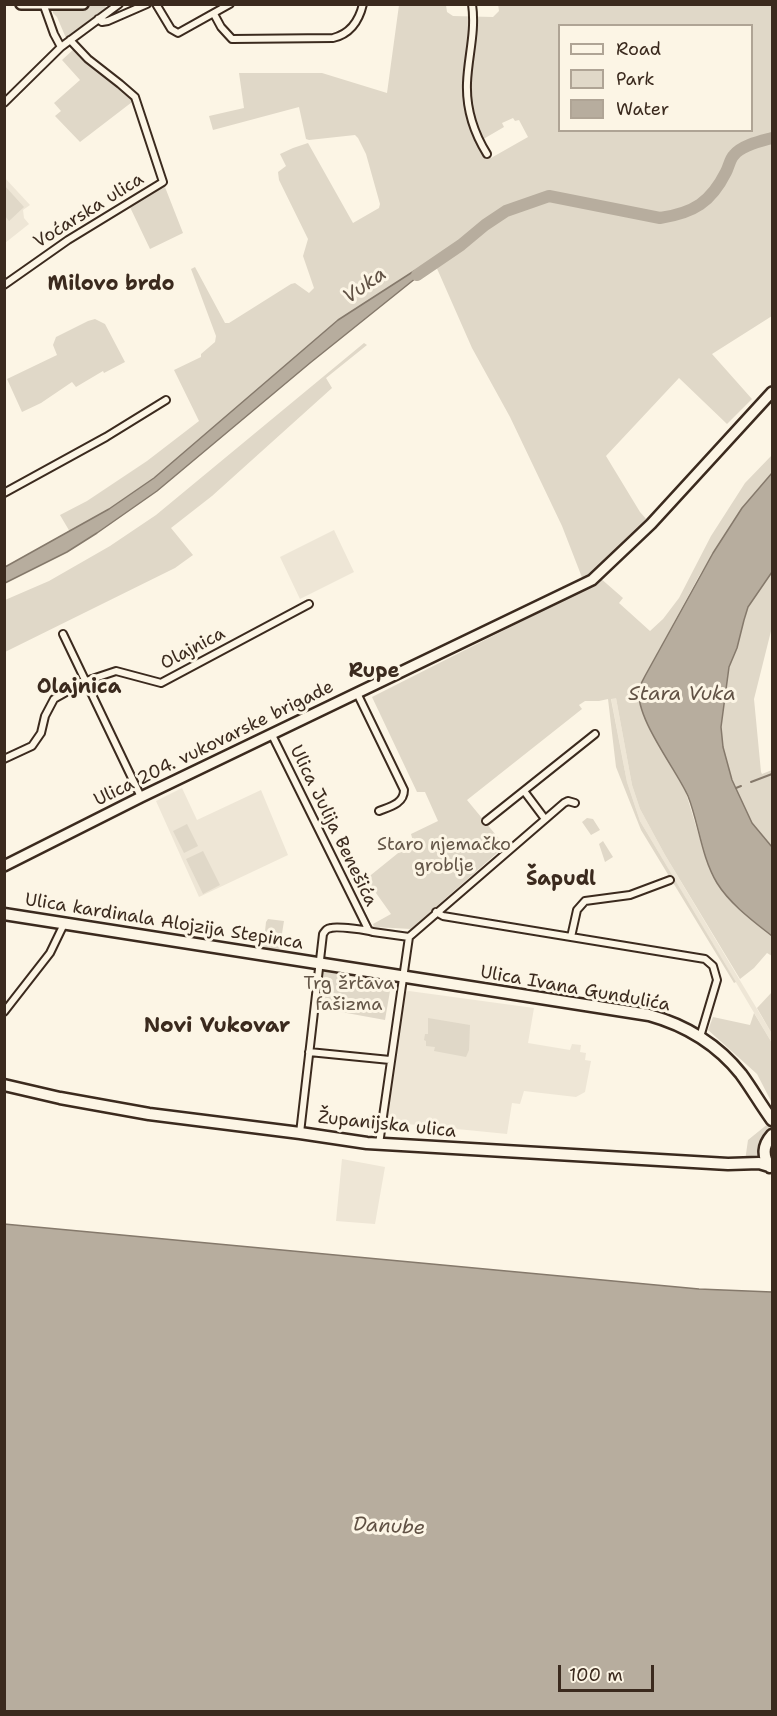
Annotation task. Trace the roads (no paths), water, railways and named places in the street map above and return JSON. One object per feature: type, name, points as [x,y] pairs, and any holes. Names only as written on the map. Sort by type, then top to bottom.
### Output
[{"type":"main road","name":"Ulica kardinala Alojzija Stepinca","points":[[4,914],[319,963]]},
{"type":"main road","points":[[319,963],[402,976]]},
{"type":"main road","name":"Ulica Ivana Gundulića","points":[[402,976],[649,1015],[675,1023],[700,1037],[722,1054],[739,1072],[772,1120]]},
{"type":"main road","name":"Županijska ulica","points":[[4,1085],[111,1108],[379,1144],[728,1164],[759,1163],[771,1168]]},
{"type":"main road","points":[[771,1168],[765,1158],[765,1149],[772,1135]]},
{"type":"street","points":[[21,4],[83,4]]},
{"type":"street","points":[[4,103],[61,47],[119,4]]},
{"type":"street","points":[[99,19],[102,22],[108,21],[147,4]]},
{"type":"street","points":[[156,4],[171,29],[178,33],[230,4]]},
{"type":"street","points":[[213,14],[232,39],[333,38],[348,32],[360,14],[363,4]]},
{"type":"street","points":[[472,4],[474,38],[467,84],[469,108],[474,127],[487,154]]},
{"type":"street","points":[[39,5],[61,47]]},
{"type":"street","name":"Voćarska ulica","points":[[4,285],[68,240],[163,182],[135,98],[88,59],[70,40]]},
{"type":"street","name":"Ulica 204. vukovarske brigade","points":[[4,866],[141,797],[592,580],[651,524],[772,392]]},
{"type":"street","points":[[4,493],[106,437],[166,400]]},
{"type":"street","name":"Olajnica","points":[[4,759],[32,746],[41,733],[45,716],[54,699],[86,681],[116,671],[126,672],[146,681],[161,683],[309,604]]},
{"type":"street","points":[[63,634],[141,797]]},
{"type":"street","points":[[357,693],[404,790],[401,800],[379,812]]},
{"type":"street","points":[[486,821],[595,734]]},
{"type":"street","name":"Ulica Julija Benešića","points":[[272,735],[368,929]]},
{"type":"street","points":[[524,790],[545,819]]},
{"type":"street","points":[[379,1144],[409,937],[564,803],[568,801],[575,803]]},
{"type":"street","points":[[571,937],[577,910],[585,902],[630,896],[670,880]]},
{"type":"street","points":[[436,912],[443,916],[699,957],[711,962],[717,980],[700,1037]]},
{"type":"street","points":[[4,1012],[50,952],[64,924]]},
{"type":"street","points":[[300,1133],[323,934],[327,929],[334,927],[368,929],[373,932],[409,937]]},
{"type":"street","points":[[309,1052],[390,1060]]},
{"type":"water","points":[[431,266],[310,363],[157,491],[67,552],[5,583],[5,567],[109,509],[154,478],[338,320],[414,271]]},
{"type":"water","name":"Stara Vuka","points":[[772,473],[772,572],[748,607],[737,648],[729,667],[721,727],[723,747],[732,780],[752,823],[772,847],[772,936],[735,905],[717,883],[707,862],[688,796],[643,714],[639,701],[639,689],[713,553],[742,508]]},
{"type":"water","name":"Danube","points":[[4,1224],[699,1289],[772,1292],[772,1711],[5,1711]]},
{"type":"waterway","name":"Vuka","points":[[417,275],[506,211],[549,196],[660,218],[683,213],[700,204],[714,191],[726,172],[731,158],[737,152],[752,144],[772,138]]},
{"type":"waterway","points":[[751,782],[772,774]]},
{"type":"waterway","points":[[736,788],[741,786]]},
{"type":"district","name":"Milovo brdo","points":[[111,285]]},
{"type":"district","name":"Rupe","points":[[374,672]]},
{"type":"district","name":"Olajnica","points":[[79,688]]},
{"type":"district","name":"Šapudl","points":[[561,880]]},
{"type":"district","name":"Novi Vukovar","points":[[217,1027]]},
{"type":"park label","name":"Staro njemačko groblje","points":[[444,855]]},
{"type":"park label","name":"Trg žrtava fašizma","points":[[349,994]]}]
